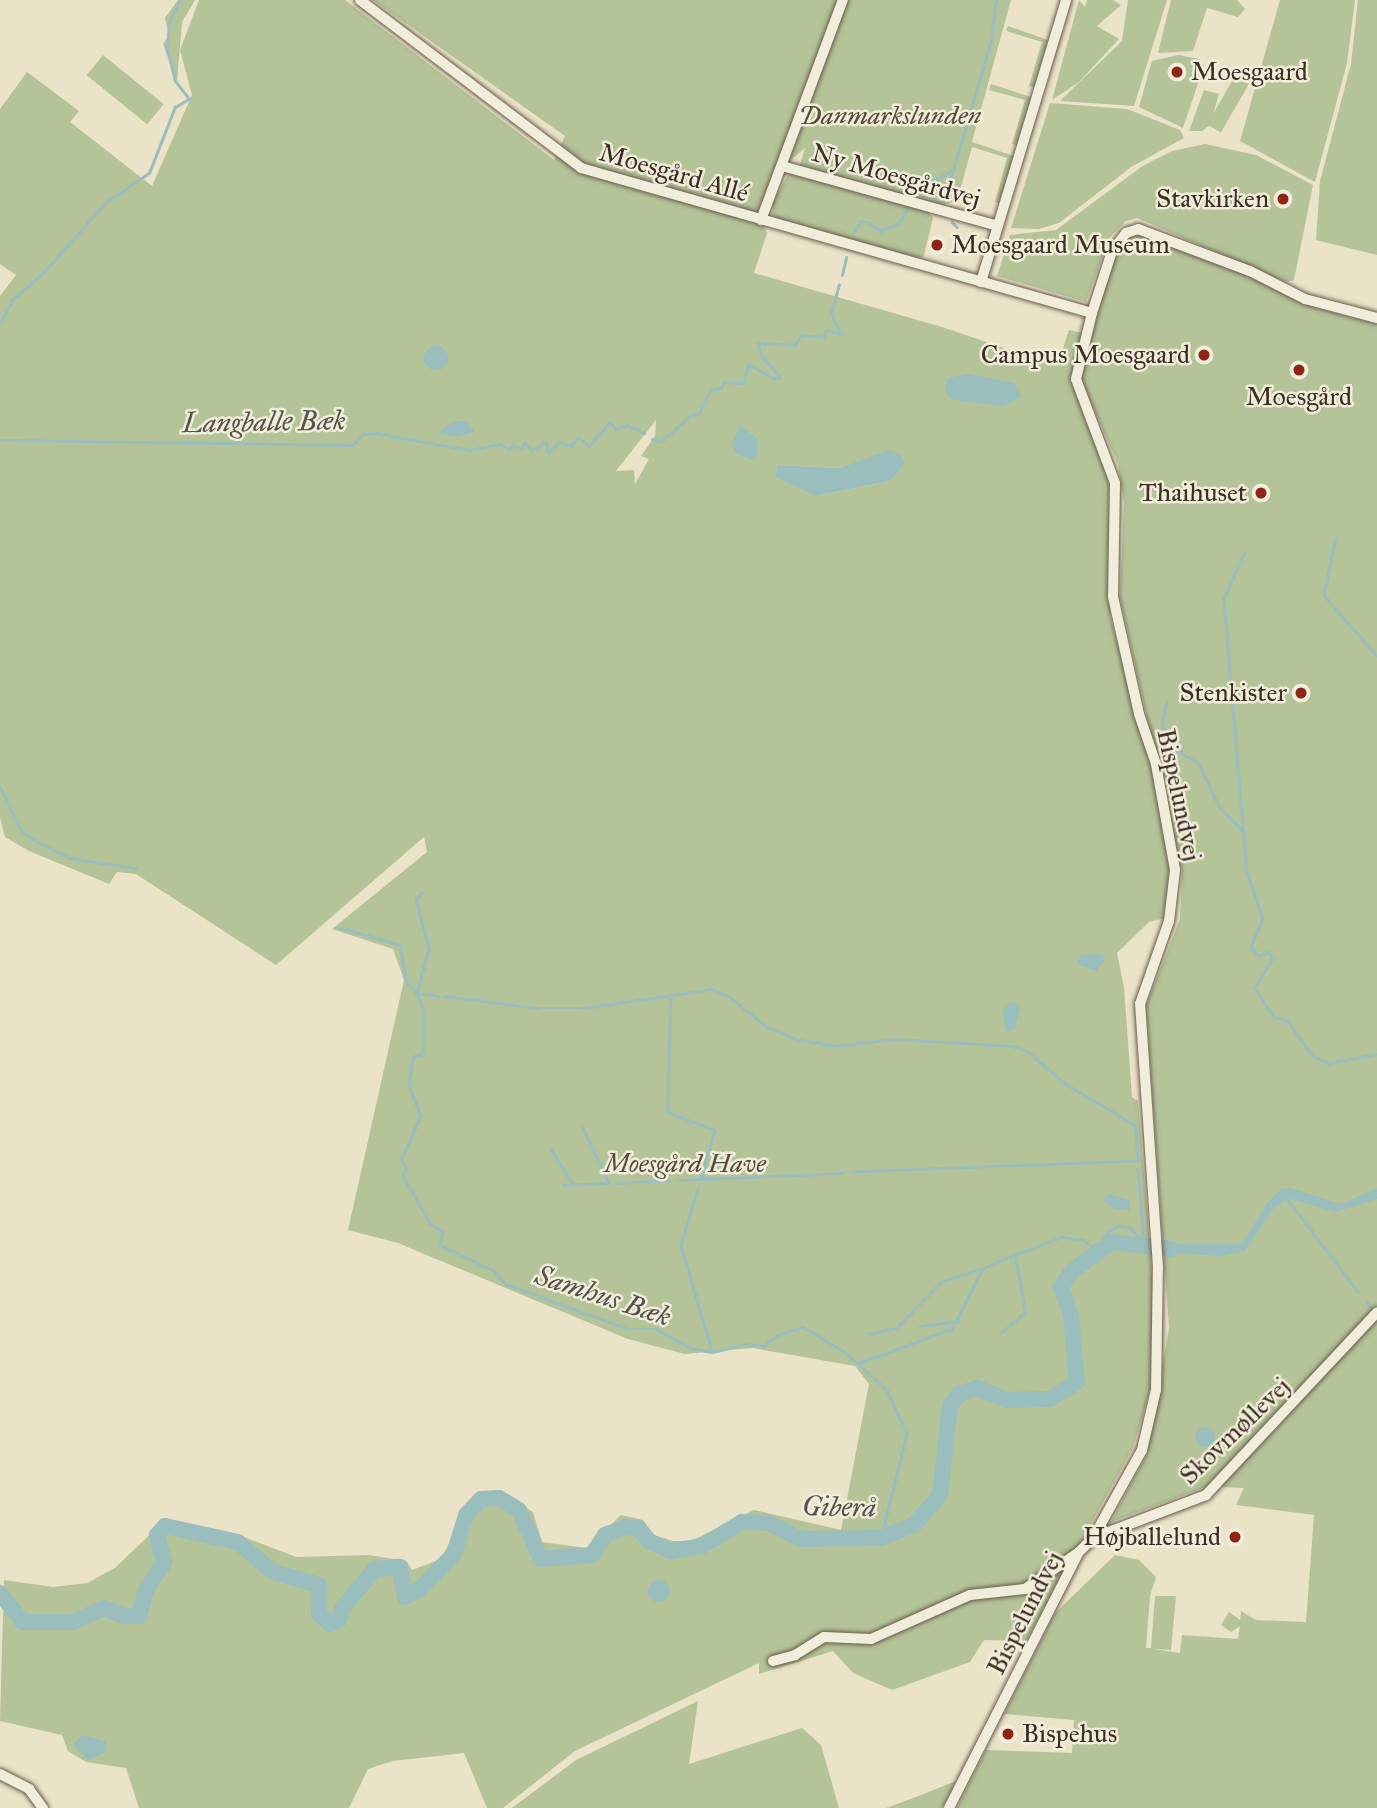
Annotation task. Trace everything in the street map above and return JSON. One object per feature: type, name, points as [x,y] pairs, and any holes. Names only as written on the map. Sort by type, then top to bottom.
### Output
[{"type":"street","name":"Moesgård Allé","points":[[360,0],[581,168],[1092,313]]},
{"type":"street","name":"Ny Moesgårdvej","points":[[761,220],[843,0]]},
{"type":"street","points":[[981,282],[1066,0]]},
{"type":"street","name":"Ny Moesgårdvej","points":[[782,166],[998,226]]},
{"type":"street","name":"Bispelundvej","points":[[949,1808],[1079,1552],[1093,1538],[1142,1450],[1150,1422],[1159,1346],[1156,1254],[1140,1004],[1170,921],[1175,870],[1156,764],[1139,714],[1113,597],[1115,483],[1076,379],[1092,313],[1112,251],[1126,233],[1138,229],[1250,271],[1305,299],[1377,318]]},
{"type":"street","name":"Skovmøllevej","points":[[1093,1538],[1206,1495],[1377,1312]]},
{"type":"street","points":[[773,1661],[795,1655],[824,1637],[871,1639],[970,1595],[1025,1589],[1079,1552]]},
{"type":"street","points":[[0,1774],[29,1789],[43,1808]]},
{"type":"green space","points":[[178,0],[195,0],[182,22],[177,82],[163,44],[169,35],[165,18]]},
{"type":"green space","points":[[199,0],[345,0],[554,160],[565,136],[373,0],[1011,0],[972,142],[1014,156],[999,203],[995,202],[1007,158],[972,147],[957,201],[938,206],[800,165],[805,148],[792,159],[782,157],[758,210],[767,233],[754,273],[942,327],[1057,366],[1069,330],[1083,333],[1073,369],[1076,393],[1110,484],[1110,617],[1151,762],[1172,871],[1165,918],[1149,922],[1117,953],[1124,987],[1132,1097],[1138,1101],[1154,1300],[1151,1386],[1133,1448],[1026,1641],[984,1640],[970,1662],[892,1690],[853,1673],[833,1651],[759,1674],[759,1663],[575,1751],[503,1808],[487,1808],[464,1753],[393,1761],[368,1769],[349,1808],[139,1808],[126,1768],[86,1762],[68,1751],[62,1735],[0,1721],[4,1580],[53,1587],[87,1583],[115,1568],[164,1521],[244,1537],[296,1557],[369,1555],[406,1561],[412,1570],[441,1559],[473,1498],[497,1490],[533,1512],[542,1542],[586,1548],[621,1515],[643,1520],[654,1535],[673,1541],[691,1541],[754,1510],[841,1530],[869,1384],[855,1366],[752,1348],[685,1354],[628,1339],[398,1243],[348,1230],[404,980],[393,949],[332,929],[427,852],[424,837],[276,965],[136,874],[117,872],[109,884],[29,851],[5,837],[0,818],[0,296],[16,275],[0,264],[0,109],[27,72],[79,111],[70,122],[152,186],[192,95],[180,50]],"holes":[[[656,420],[655,436],[641,456],[649,459],[635,484],[634,470],[616,471]],[[881,456],[890,481],[816,496],[778,465],[841,468]]]},
{"type":"green space","points":[[1079,0],[1085,7],[1087,0],[1113,0],[1121,5],[1097,26],[1119,39],[1079,82],[1052,100]]},
{"type":"green space","points":[[1128,0],[1167,0],[1134,106],[1060,101],[1122,41]]},
{"type":"green space","points":[[1171,0],[1237,0],[1245,9],[1238,17],[1207,8],[1193,51],[1158,53]]},
{"type":"green space","points":[[1280,0],[1355,0],[1347,63],[1315,182],[1240,141]]},
{"type":"green space","points":[[1358,0],[1377,0],[1377,255],[1316,240],[1320,181],[1351,64]]},
{"type":"green space","points":[[1008,26],[1048,40],[1034,87],[1029,86],[1042,42],[1006,31]]},
{"type":"green space","points":[[103,55],[164,104],[147,124],[87,75]]},
{"type":"green space","points":[[1178,55],[1199,59],[1204,66],[1183,128],[1139,107],[1152,61]]},
{"type":"green space","points":[[1235,76],[1249,84],[1221,132],[1207,124]]},
{"type":"green space","points":[[991,84],[1031,97],[1017,145],[1012,144],[1025,100],[989,90]]},
{"type":"green space","points":[[1204,90],[1219,94],[1210,125],[1202,131],[1189,131]]},
{"type":"green space","points":[[1050,103],[1127,109],[1180,130],[1184,138],[1131,167],[1059,223],[1039,229],[1011,228]]},
{"type":"green space","points":[[1205,144],[1256,155],[1313,185],[1294,280],[1286,282],[1137,218],[1126,221],[1109,238],[1086,302],[997,276],[1010,235],[1056,230],[1144,165],[1172,151]]},
{"type":"green space","points":[[789,173],[928,211],[933,218],[924,255],[920,260],[773,218],[773,202]]},
{"type":"green space","points":[[1136,233],[1247,273],[1321,309],[1377,324],[1377,1307],[1213,1484],[1111,1522],[1147,1454],[1169,1328],[1146,1006],[1180,919],[1182,872],[1120,597],[1124,502],[1118,464],[1081,379],[1112,260],[1125,238]]},
{"type":"green space","points":[[1377,1319],[1377,1808],[957,1808],[986,1750],[1072,1753],[1074,1720],[1004,1714],[1055,1613],[1115,1555],[1139,1560],[1156,1577],[1150,1596],[1146,1648],[1151,1648],[1155,1596],[1176,1596],[1171,1650],[1153,1649],[1180,1653],[1182,1635],[1238,1639],[1240,1626],[1231,1632],[1221,1625],[1229,1612],[1240,1620],[1241,1611],[1256,1620],[1306,1622],[1314,1515],[1236,1505],[1244,1488],[1219,1487]]},
{"type":"green space","points":[[698,1701],[689,1764],[802,1728],[821,1745],[839,1808],[512,1808],[576,1760]]},
{"type":"green space","points":[[956,1781],[942,1808],[886,1808],[916,1797]]},
{"type":"water","points":[[431,346],[441,346],[448,353],[448,363],[441,370],[431,370],[424,363],[424,353]]},
{"type":"water","points":[[968,374],[1015,383],[1021,397],[1003,406],[954,400],[945,393],[947,378]]},
{"type":"water","points":[[454,421],[466,421],[475,432],[456,437],[438,433]]},
{"type":"water","points":[[740,426],[758,439],[756,461],[736,454],[732,443]]},
{"type":"water","points":[[889,450],[901,455],[905,463],[890,481],[816,496],[775,477],[778,465],[841,468]]},
{"type":"water","points":[[1081,955],[1105,956],[1097,971],[1077,964]]},
{"type":"water","points":[[1012,1001],[1020,1007],[1015,1028],[1006,1032],[1003,1011]]},
{"type":"water","points":[[1290,1188],[1341,1204],[1377,1188],[1377,1199],[1336,1212],[1288,1198],[1273,1209],[1245,1251],[1219,1256],[1163,1252],[1162,1244],[1242,1244],[1267,1203],[1281,1189]]},
{"type":"water","points":[[1108,1194],[1130,1200],[1130,1210],[1115,1209],[1103,1201]]},
{"type":"water","points":[[1201,1427],[1209,1427],[1215,1437],[1209,1447],[1201,1447],[1195,1441],[1195,1433]]},
{"type":"water","points":[[659,1580],[669,1587],[670,1591],[663,1601],[659,1602],[649,1595],[648,1591],[655,1581]]},
{"type":"water","points":[[83,1735],[105,1741],[107,1752],[87,1760],[73,1744]]},
{"type":"waterway","name":"Langballe Bæk","points":[[0,323],[12,300],[44,272],[105,203],[149,173],[175,107],[189,99],[175,81],[167,50],[169,22],[180,0]]},
{"type":"waterway","points":[[944,201],[991,40],[996,0]]},
{"type":"waterway","points":[[914,191],[922,177],[935,180],[953,170]]},
{"type":"waterway","points":[[854,233],[860,222],[868,222],[881,231],[898,223],[907,210]]},
{"type":"waterway","points":[[952,222],[957,227]]},
{"type":"waterway","points":[[842,275],[846,257]]},
{"type":"waterway","points":[[652,439],[661,442],[691,415],[699,414],[710,390],[721,388],[724,382],[744,383],[748,364],[773,378],[780,377],[761,356],[758,343],[795,345],[801,335],[823,337],[827,330],[841,334],[831,314],[839,285]]},
{"type":"waterway","name":"Langballe Bæk","points":[[0,440],[353,445],[363,434],[376,433],[469,450],[500,444],[509,449],[514,445],[521,448],[525,443],[532,450],[546,442],[549,453],[559,442],[571,446],[578,437],[589,446],[610,422],[616,429],[627,425],[644,433]]},
{"type":"waterway","points":[[1336,538],[1324,595],[1377,656]]},
{"type":"waterway","points":[[1245,552],[1224,599],[1247,871],[1263,918],[1251,948],[1259,956],[1269,952],[1273,958],[1255,988],[1274,1017],[1287,1020],[1313,1056],[1328,1063],[1377,1054]]},
{"type":"waterway","points":[[1167,702],[1162,725],[1184,755],[1198,762],[1220,808],[1243,831]]},
{"type":"waterway","points":[[0,786],[21,830],[34,840],[70,858],[135,868]]},
{"type":"waterway","name":"Samhus Bæk","points":[[422,893],[416,899],[429,949],[417,993],[423,1009],[423,1055],[413,1057],[409,1085],[421,1116],[402,1159],[406,1168],[403,1176],[430,1223],[443,1232],[440,1245],[493,1270],[506,1284],[628,1329],[656,1329],[690,1348],[712,1352],[747,1344],[764,1346],[777,1335],[803,1327],[845,1352],[887,1390],[907,1434],[881,1538]]},
{"type":"waterway","points":[[339,927],[400,945],[407,983],[417,993],[439,996]]},
{"type":"waterway","points":[[444,996],[538,1008],[584,1008],[713,989],[730,997],[767,1027],[800,1040],[836,1046],[894,1039],[1012,1046],[1027,1051],[1066,1084],[1135,1125],[1138,1161],[854,1172]]},
{"type":"waterway","points":[[671,994],[668,1112],[715,1130],[701,1179]]},
{"type":"waterway","points":[[563,1185],[608,1183],[582,1127]]},
{"type":"waterway","points":[[551,1149],[573,1184]]},
{"type":"waterway","points":[[1138,1169],[1144,1244]]},
{"type":"waterway","points":[[678,1180],[843,1173]]},
{"type":"waterway","points":[[616,1183],[669,1180]]},
{"type":"waterway","points":[[699,1186],[681,1245],[712,1351]]},
{"type":"waterway","points":[[1286,1197],[1358,1292]]},
{"type":"waterway","points":[[1100,1248],[1107,1232],[1118,1226],[1131,1228],[1144,1244]]},
{"type":"waterway","points":[[858,1363],[952,1329],[982,1269],[996,1262],[1062,1237],[1083,1240],[1098,1250]]},
{"type":"waterway","name":"Giberå","points":[[0,1593],[23,1622],[73,1622],[104,1608],[124,1616],[139,1616],[146,1590],[164,1562],[157,1535],[165,1526],[238,1542],[273,1572],[319,1585],[319,1614],[330,1624],[339,1620],[343,1607],[375,1569],[400,1567],[405,1597],[419,1590],[454,1554],[466,1515],[481,1499],[499,1498],[519,1510],[541,1559],[592,1555],[605,1535],[626,1527],[638,1528],[650,1542],[671,1551],[702,1546],[742,1522],[769,1523],[800,1539],[881,1538],[914,1525],[940,1495],[950,1406],[959,1394],[977,1388],[1006,1400],[1050,1399],[1077,1382],[1071,1315],[1061,1287],[1071,1272],[1112,1242],[1172,1249]]},
{"type":"waterway","points":[[1000,1334],[1025,1312],[1015,1255]]},
{"type":"waterway","points":[[868,1334],[896,1328],[942,1281],[982,1269]]},
{"type":"waterway","points":[[1367,1302],[1374,1311]]},
{"type":"waterway","points":[[920,1326],[959,1321]]},
{"type":"place","name":"Moesgaard","points":[[1177,72]]},
{"type":"place","name":"Stavkirken","points":[[1283,199]]},
{"type":"place","name":"Moesgaard Museum","points":[[937,245]]},
{"type":"place","name":"Campus Moesgaard","points":[[1204,355]]},
{"type":"place","name":"Moesgård","points":[[1299,370]]},
{"type":"place","name":"Thaihuset","points":[[1261,493]]},
{"type":"place","name":"Stenkister","points":[[1301,693]]},
{"type":"place","name":"Højballelund","points":[[1235,1537]]},
{"type":"place","name":"Bispehus","points":[[1008,1734]]},
{"type":"park label","name":"Danmarkslunden","points":[[890,116]]},
{"type":"park label","name":"Moesgård Have","points":[[685,1164]]}]
